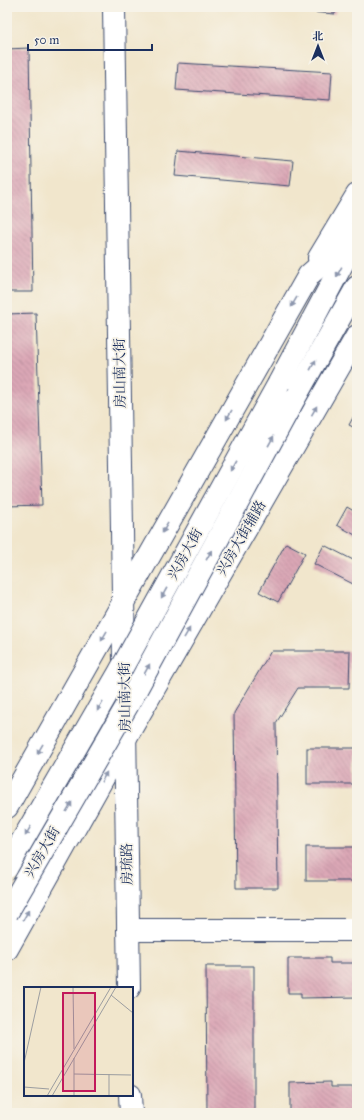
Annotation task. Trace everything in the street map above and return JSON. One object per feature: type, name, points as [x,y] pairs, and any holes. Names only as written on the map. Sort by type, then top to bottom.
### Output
[{"type":"main road","name":"房山南大街","points":[[114,7],[125,739]]},
{"type":"main road","points":[[7,807],[309,275],[357,195]]},
{"type":"main road","points":[[309,275],[357,233]]},
{"type":"main road","name":"兴房大街","points":[[7,867],[119,673],[357,238]]},
{"type":"main road","name":"兴房大街","points":[[7,913],[130,699],[357,287]]},
{"type":"main road","name":"兴房大街辅路","points":[[125,739],[357,336]]},
{"type":"main road","name":"兴房大街","points":[[7,949],[125,739]]},
{"type":"main road","name":"房琉路","points":[[125,739],[129,987]]},
{"type":"main road","points":[[128,930],[357,930]]},
{"type":"main road","points":[[130,1096],[131,1113]]},
{"type":"building","points":[[248,7],[336,7],[335,14]]},
{"type":"building","points":[[29,48],[33,292],[7,292],[7,49]]},
{"type":"building","points":[[178,63],[332,72],[330,100],[176,90]]},
{"type":"building","points":[[178,151],[293,161],[290,186],[175,176]]},
{"type":"building","points":[[36,313],[42,505],[7,506],[7,314]]},
{"type":"building","points":[[357,410],[357,429],[349,425]]},
{"type":"building","points":[[347,507],[357,513],[357,536],[337,525]]},
{"type":"building","points":[[286,543],[305,553],[278,602],[259,592]]},
{"type":"building","points":[[324,545],[357,562],[357,586],[314,564]]},
{"type":"building","points":[[271,651],[350,651],[349,688],[298,688],[276,723],[278,888],[236,888],[234,713]]},
{"type":"building","points":[[307,748],[357,748],[357,784],[307,784]]},
{"type":"building","points":[[306,847],[357,847],[357,881],[306,881]]},
{"type":"building","points":[[288,958],[330,958],[330,963],[357,963],[357,997],[301,998],[301,993],[288,993]]},
{"type":"building","points":[[206,966],[254,966],[254,1113],[207,1113]]},
{"type":"building","points":[[331,1082],[331,1087],[357,1087],[357,1113],[290,1113],[290,1083]]}]
